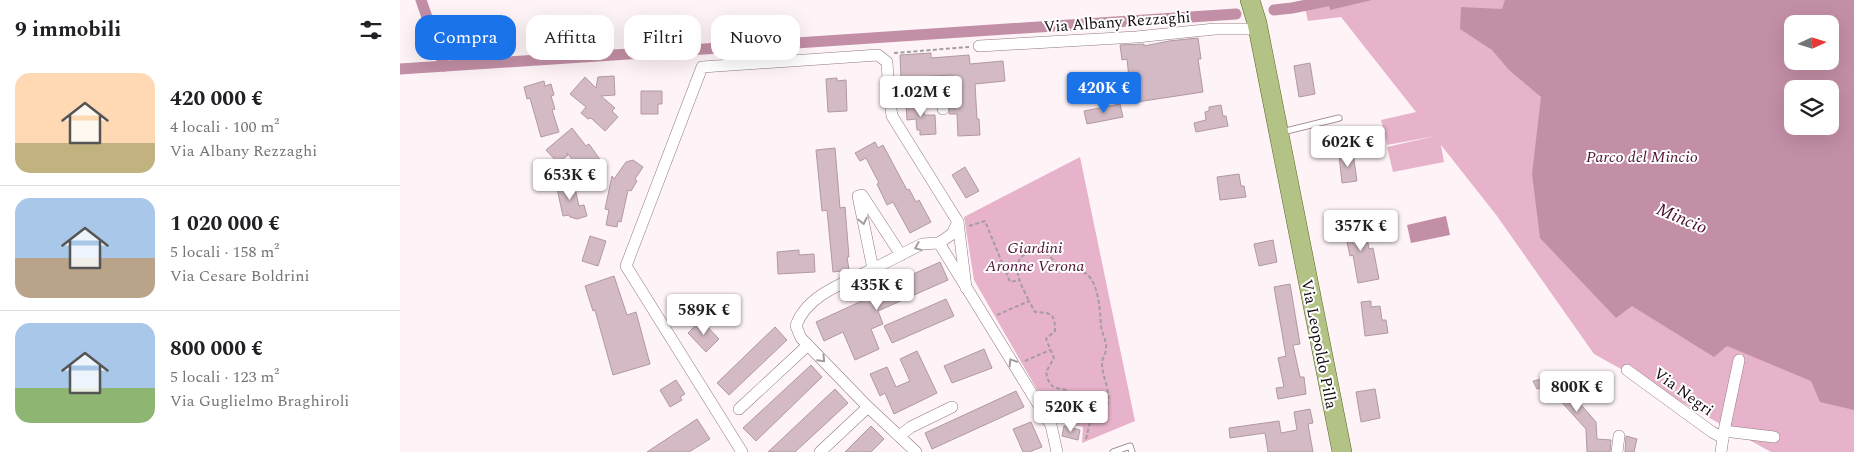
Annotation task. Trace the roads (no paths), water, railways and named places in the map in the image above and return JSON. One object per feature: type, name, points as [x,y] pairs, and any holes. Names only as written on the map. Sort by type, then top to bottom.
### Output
[{"type":"main road","name":"Via Leopoldo Pilla","points":[[1250,0],[1257,26],[1342,452]]},
{"type":"street","name":"Via Albany Rezzaghi","points":[[979,46],[1136,37],[1257,26]]},
{"type":"street","points":[[736,450],[626,266],[702,67],[878,55],[887,62],[892,116],[962,225],[966,288]]},
{"type":"street","points":[[889,95],[942,91],[943,109]]},
{"type":"street","points":[[873,269],[858,196],[862,195],[901,255]]},
{"type":"street","points":[[916,452],[868,407],[808,345],[797,332],[797,320],[809,305],[820,296],[922,244],[939,243],[962,225]]},
{"type":"street","points":[[939,243],[1050,425],[1057,452]]},
{"type":"street","points":[[738,409],[808,345]]},
{"type":"street","points":[[1721,452],[1738,360]]},
{"type":"street","name":"Via Negri","points":[[1627,370],[1712,432],[1724,435]]},
{"type":"street","points":[[820,452],[868,407]]},
{"type":"street","points":[[899,436],[911,426],[952,407]]},
{"type":"street","points":[[1724,435],[1774,436]]},
{"type":"street","points":[[1617,452],[1619,436]]},
{"type":"lane","points":[[1278,133],[1339,118]]},
{"type":"lane","points":[[1113,452],[1130,446],[1132,452]]},
{"type":"water","points":[[1328,0],[1372,0],[1330,10]]},
{"type":"water","name":"Parco del Mincio","points":[[1505,0],[1854,0],[1854,410],[1820,402],[1811,381],[1727,346],[1714,357],[1632,306],[1616,318],[1540,238],[1532,174],[1541,97],[1509,70],[1492,50],[1460,29],[1461,7],[1502,9]]},
{"type":"water","points":[[1446,216],[1450,235],[1411,243],[1407,225]]},
{"type":"waterway","points":[[421,0],[444,66]]},
{"type":"waterway","points":[[1274,10],[1331,0]]},
{"type":"waterway","points":[[400,69],[1236,14]]},
{"type":"water label","name":"Mincio","points":[[1682,218]]},
{"type":"park label","name":"Giardini Aronne Verona","points":[[1035,256]]}]
